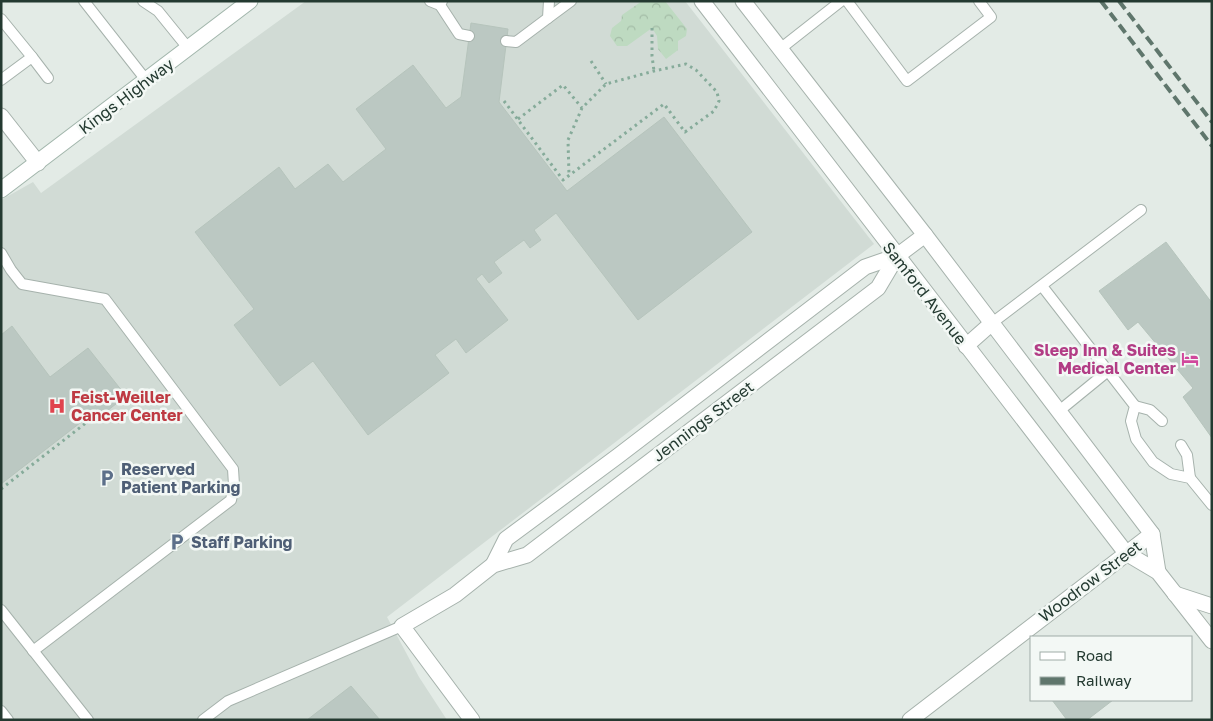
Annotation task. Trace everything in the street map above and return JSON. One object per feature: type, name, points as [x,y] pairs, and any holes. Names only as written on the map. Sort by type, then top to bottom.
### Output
[{"type":"street","name":"Kings Highway","points":[[1,190],[250,1]]},
{"type":"street","name":"Samford Avenue","points":[[702,1],[1126,554],[1158,572],[1212,641]]},
{"type":"street","name":"Samford Avenue","points":[[742,1],[925,234],[1152,534],[1158,572]]},
{"type":"street","points":[[1,116],[38,163]]},
{"type":"street","name":"Jennings Street","points":[[402,626],[455,595],[492,565],[506,539],[618,456],[865,266],[897,256],[925,234]]},
{"type":"street","name":"Jennings Street","points":[[492,565],[527,555],[878,288],[897,256]]},
{"type":"street","points":[[966,346],[992,323]]},
{"type":"street","points":[[618,456],[631,476]]},
{"type":"street","name":"Woodrow Street","points":[[910,720],[1152,534]]},
{"type":"street","points":[[1175,594],[1212,606]]},
{"type":"street","points":[[402,626],[472,720]]},
{"type":"lane","points":[[84,1],[146,80]]},
{"type":"lane","points":[[143,1],[158,11],[188,48]]},
{"type":"lane","points":[[430,1],[441,3],[459,34],[469,36]]},
{"type":"lane","points":[[548,18],[549,1]]},
{"type":"lane","points":[[506,41],[516,42],[571,1]]},
{"type":"lane","points":[[780,49],[841,1]]},
{"type":"lane","points":[[847,1],[907,81],[991,17],[979,1]]},
{"type":"lane","points":[[1,19],[48,78]]},
{"type":"lane","points":[[1,80],[32,57]]},
{"type":"lane","points":[[992,323],[1141,210]]},
{"type":"lane","points":[[1,253],[22,284],[105,299],[233,469],[234,485],[231,500],[33,651]]},
{"type":"lane","points":[[1042,286],[1135,406],[1150,410],[1162,420]]},
{"type":"lane","points":[[1059,411],[1108,371]]},
{"type":"lane","points":[[1135,406],[1131,421],[1136,439],[1153,462],[1171,474],[1190,478]]},
{"type":"lane","points":[[1181,444],[1187,454],[1190,478],[1212,505]]},
{"type":"lane","points":[[1,610],[86,719]]},
{"type":"lane","points":[[203,720],[228,701],[402,626]]},
{"type":"lane","points":[[1,711],[8,720]]},
{"type":"path","points":[[652,28],[654,71]]},
{"type":"path","points":[[591,61],[606,84]]},
{"type":"path","points":[[504,101],[563,180],[569,176],[664,104],[685,132],[714,111],[720,101],[717,92],[696,70],[686,64],[606,84],[582,108],[568,140],[569,176]]},
{"type":"path","points":[[518,119],[563,85],[582,108]]},
{"type":"path","points":[[1,489],[91,419]]},
{"type":"shaded area","points":[[306,1],[685,1],[874,244],[387,617],[419,677],[447,720],[1,720],[1,200],[33,182],[41,193]]},
{"type":"green space","points":[[642,1],[665,1],[687,29],[686,36],[678,41],[678,50],[666,59],[658,49],[657,36],[652,28],[627,46],[617,46],[610,36],[612,28],[621,21],[622,15]]},
{"type":"building","points":[[471,23],[508,29],[499,102],[567,191],[664,117],[752,232],[638,320],[556,213],[534,230],[541,240],[530,248],[524,240],[494,262],[502,273],[489,283],[482,274],[476,279],[508,320],[466,353],[456,339],[435,355],[449,373],[368,435],[313,361],[280,386],[234,325],[254,309],[195,232],[279,167],[295,189],[328,164],[343,182],[386,149],[356,109],[413,65],[446,108],[461,97]]},
{"type":"building","name":"Sleep Inn & Suites Medical Center","points":[[1166,242],[1212,303],[1212,438],[1183,397],[1193,388],[1138,322],[1128,330],[1099,291]]},
{"type":"building","name":"Feist-Weiller Cancer Center","points":[[12,326],[50,377],[88,348],[126,396],[93,422],[89,416],[1,484],[1,335]]},
{"type":"building","points":[[351,686],[380,720],[307,720]]},
{"type":"building","points":[[1053,701],[1112,701],[1087,720],[1067,720]]},
{"type":"railway","points":[[1101,1],[1212,146]]},
{"type":"railway","points":[[1119,1],[1212,122]]},
{"type":"place","name":"Sleep Inn & Suites Medical Center","points":[[1190,359]]},
{"type":"place","name":"Feist-Weiller Cancer Center","points":[[57,406]]},
{"type":"place","name":"Reserved Patient Parking","points":[[107,478]]},
{"type":"place","name":"Staff Parking","points":[[177,542]]}]
